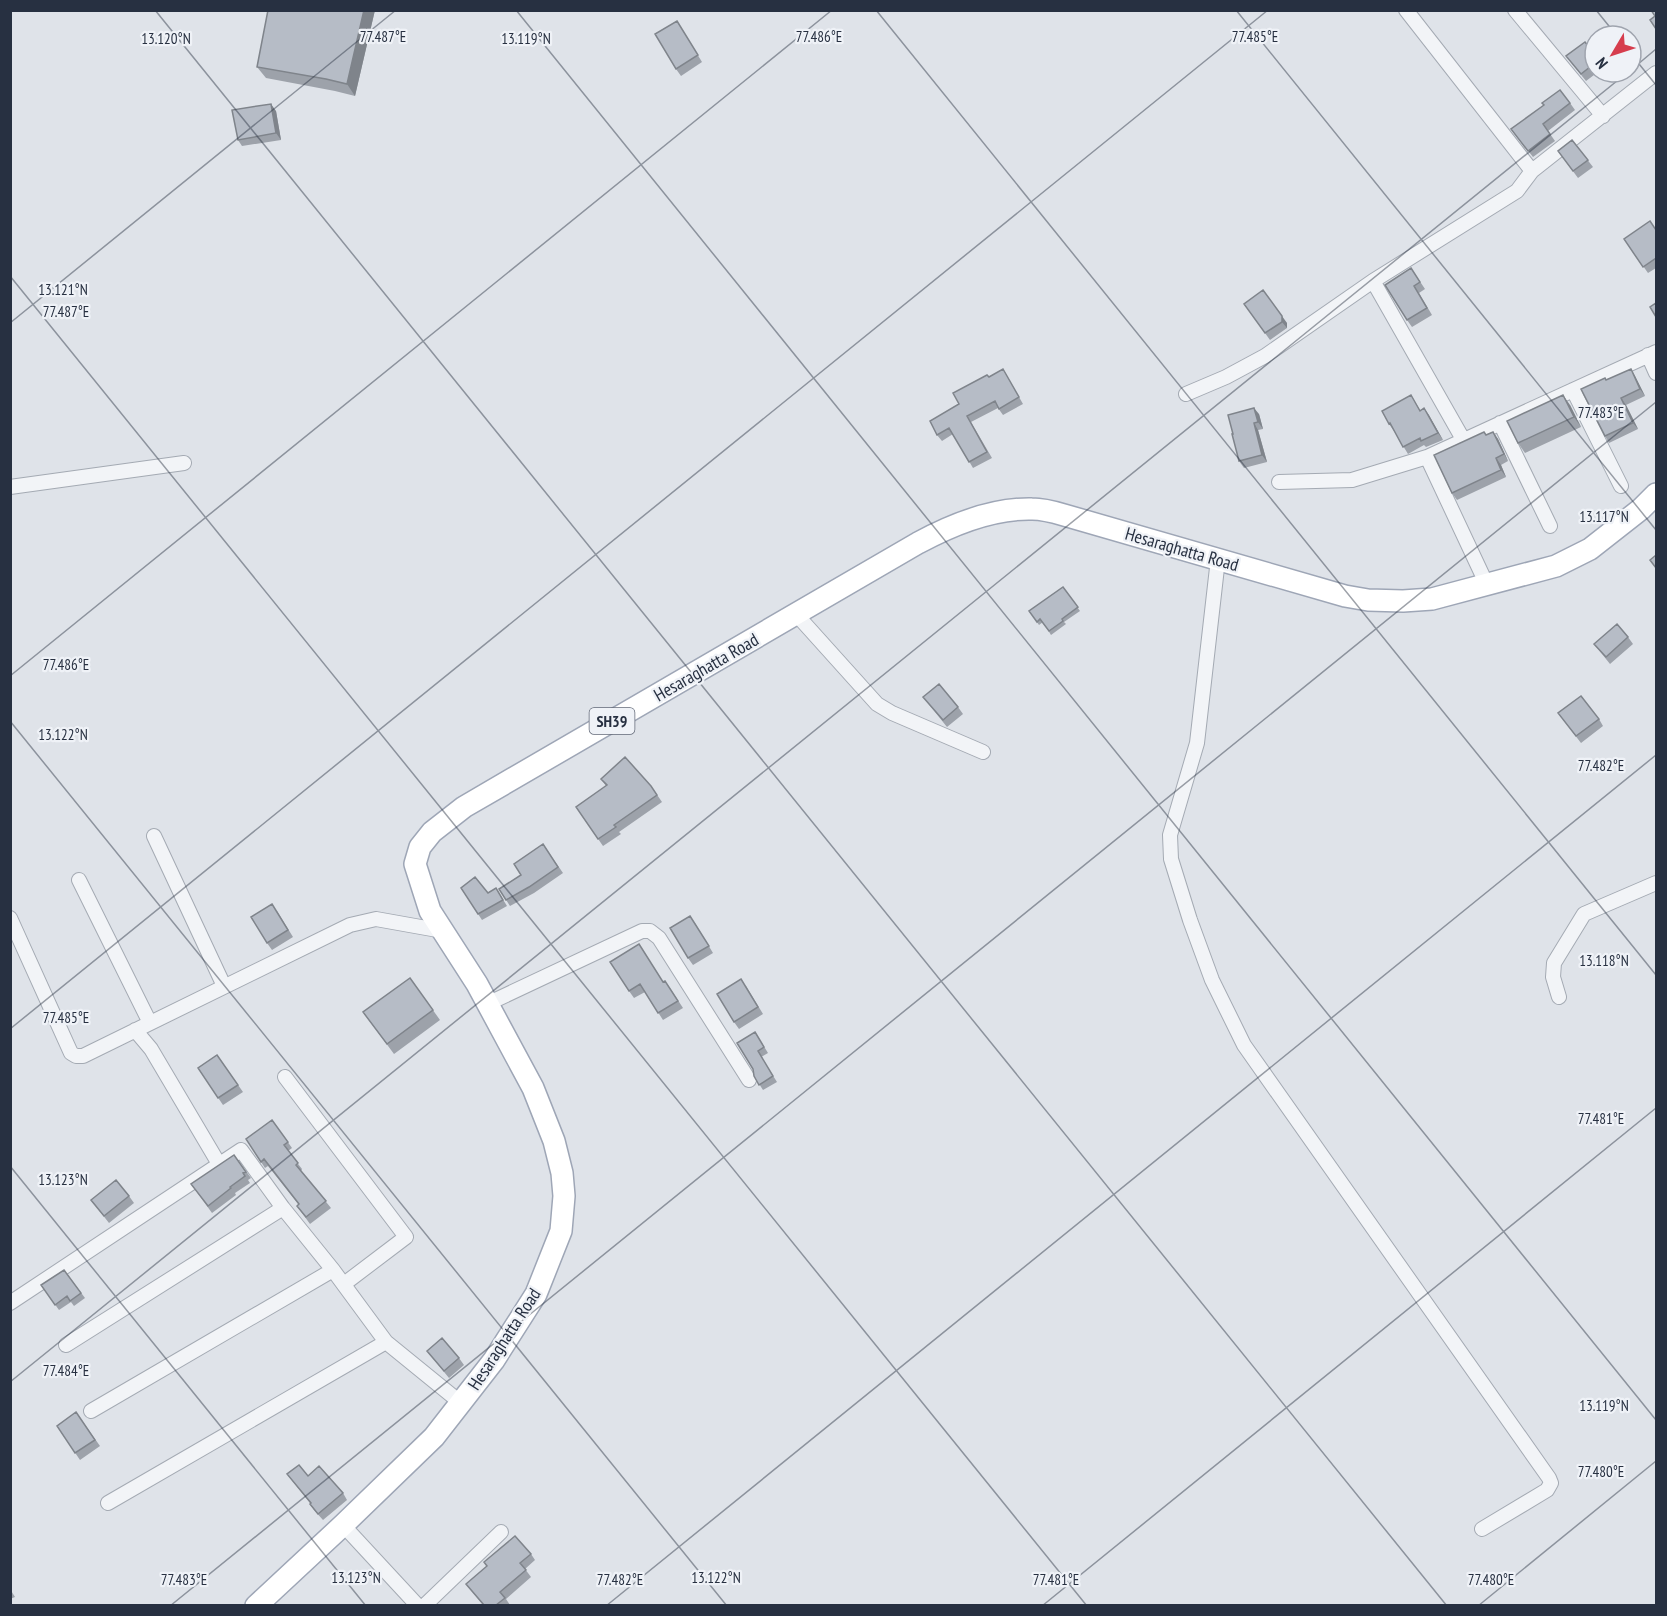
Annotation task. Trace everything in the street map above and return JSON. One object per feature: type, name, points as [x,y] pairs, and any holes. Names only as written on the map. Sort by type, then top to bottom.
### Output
[{"type":"main road","name":"Hesaraghatta Road","points":[[256,1605],[434,1437],[495,1360],[536,1294],[561,1231],[564,1196],[555,1141],[533,1088],[488,1004],[430,911],[416,864],[420,847],[432,832],[464,807],[939,531],[979,516],[1023,509],[1064,514],[1345,596],[1368,600],[1403,601],[1432,599],[1556,566],[1590,549],[1641,509],[1656,494]]},
{"type":"street","points":[[1406,10],[1532,171]]},
{"type":"street","points":[[1515,10],[1603,116]]},
{"type":"street","points":[[1186,394],[1226,377],[1265,356],[1373,281],[1517,192],[1532,171],[1656,73]]},
{"type":"street","points":[[1373,281],[1464,441]]},
{"type":"street","points":[[1279,482],[1352,480],[1427,457],[1652,354],[1656,373]]},
{"type":"street","points":[[1573,390],[1621,486]]},
{"type":"street","points":[[1500,423],[1550,526]]},
{"type":"street","points":[[1427,457],[1487,585]]},
{"type":"street","points":[[10,487],[184,463]]},
{"type":"street","points":[[1218,559],[1197,743],[1170,835],[1171,859],[1212,980],[1244,1045],[1549,1478],[1551,1483],[1547,1490],[1482,1529]]},
{"type":"street","points":[[796,614],[877,704],[892,713],[983,752]]},
{"type":"street","points":[[154,836],[224,986]]},
{"type":"street","points":[[79,879],[150,1023]]},
{"type":"street","points":[[1559,997],[1553,977],[1554,963],[1584,914],[1656,884]]},
{"type":"street","points":[[10,918],[71,1053],[76,1056],[82,1056],[350,925],[375,919],[443,931]]},
{"type":"street","points":[[488,1004],[642,931],[650,931],[659,938],[749,1080]]},
{"type":"street","points":[[135,1030],[151,1049],[219,1164]]},
{"type":"street","points":[[285,1077],[406,1237],[344,1284]]},
{"type":"street","points":[[10,1303],[241,1150],[386,1342],[461,1403]]},
{"type":"street","points":[[66,1345],[283,1208]]},
{"type":"street","points":[[91,1411],[333,1270]]},
{"type":"street","points":[[108,1503],[386,1342]]},
{"type":"street","points":[[343,1525],[418,1605]]},
{"type":"street","points":[[424,1605],[501,1532]]},
{"type":"building","points":[[268,10],[364,10],[347,84],[257,67]]},
{"type":"building","points":[[1651,10],[1656,10],[1656,29],[1650,20],[1655,16]]},
{"type":"building","points":[[677,21],[698,55],[676,69],[655,34]]},
{"type":"building","points":[[1583,43],[1583,72],[1581,74],[1566,56]]},
{"type":"building","points":[[1560,90],[1570,103],[1543,124],[1550,134],[1528,151],[1511,129]]},
{"type":"building","points":[[271,104],[276,133],[238,140],[232,110]]},
{"type":"building","points":[[1572,140],[1588,160],[1573,171],[1558,151]]},
{"type":"building","points":[[1650,221],[1656,230],[1656,258],[1643,267],[1624,239]]},
{"type":"building","points":[[1411,268],[1420,282],[1414,286],[1427,308],[1407,320],[1385,285]]},
{"type":"building","points":[[1263,290],[1282,316],[1282,322],[1265,333],[1244,304]]},
{"type":"building","points":[[1656,303],[1656,317],[1650,307]]},
{"type":"building","points":[[1003,369],[1019,397],[999,409],[995,401],[967,416],[987,452],[969,462],[949,428],[937,435],[930,421],[959,404],[953,393]]},
{"type":"building","points":[[1631,369],[1640,389],[1621,398],[1633,423],[1605,436],[1581,389]]},
{"type":"building","points":[[1411,395],[1420,411],[1424,408],[1438,433],[1421,441],[1420,438],[1403,447],[1382,411]]},
{"type":"building","points":[[1563,395],[1574,417],[1518,443],[1507,421]]},
{"type":"building","points":[[1254,408],[1258,422],[1254,423],[1262,455],[1239,461],[1228,415]]},
{"type":"building","points":[[1484,432],[1486,435],[1493,432],[1504,454],[1496,458],[1501,470],[1452,493],[1434,455]]},
{"type":"building","points":[[1656,555],[1656,568],[1650,560]]},
{"type":"building","points":[[1063,587],[1078,607],[1049,631],[1040,619],[1037,622],[1029,611]]},
{"type":"building","points":[[1617,624],[1628,637],[1606,657],[1594,644]]},
{"type":"building","points":[[939,684],[958,707],[943,720],[923,697]]},
{"type":"building","points":[[1581,696],[1599,719],[1576,736],[1558,713]]},
{"type":"building","points":[[625,757],[657,795],[598,839],[576,807],[607,785],[601,779]]},
{"type":"building","points":[[543,844],[558,867],[506,900],[499,889],[521,875],[514,864]]},
{"type":"building","points":[[475,877],[488,893],[496,888],[503,900],[478,914],[461,888]]},
{"type":"building","points":[[272,904],[288,930],[267,943],[251,917]]},
{"type":"building","points":[[690,916],[709,946],[688,958],[670,928]]},
{"type":"building","points":[[639,944],[678,1001],[658,1013],[640,984],[629,991],[610,962]]},
{"type":"building","points":[[410,978],[433,1010],[387,1044],[363,1012]]},
{"type":"building","points":[[741,979],[758,1007],[734,1022],[717,994]]},
{"type":"building","points":[[755,1032],[764,1047],[758,1051],[773,1076],[759,1085],[753,1069],[737,1043]]},
{"type":"building","points":[[217,1055],[238,1085],[218,1098],[198,1068]]},
{"type":"building","points":[[272,1120],[288,1142],[284,1145],[298,1163],[296,1165],[326,1201],[306,1217],[297,1206],[299,1204],[264,1159],[261,1162],[246,1139]]},
{"type":"building","points":[[234,1155],[246,1172],[243,1173],[245,1176],[208,1206],[191,1184]]},
{"type":"building","points":[[116,1180],[129,1196],[104,1216],[91,1200]]},
{"type":"building","points":[[64,1270],[81,1293],[70,1301],[67,1296],[55,1305],[41,1285]]},
{"type":"building","points":[[442,1338],[459,1358],[444,1371],[427,1351]]},
{"type":"building","points":[[76,1412],[95,1440],[75,1453],[57,1426]]},
{"type":"building","points":[[299,1465],[308,1476],[319,1466],[343,1493],[318,1514],[287,1474]]},
{"type":"building","points":[[515,1536],[531,1554],[520,1563],[526,1570],[500,1592],[505,1598],[496,1605],[484,1605],[466,1584],[487,1566],[484,1562]]}]
